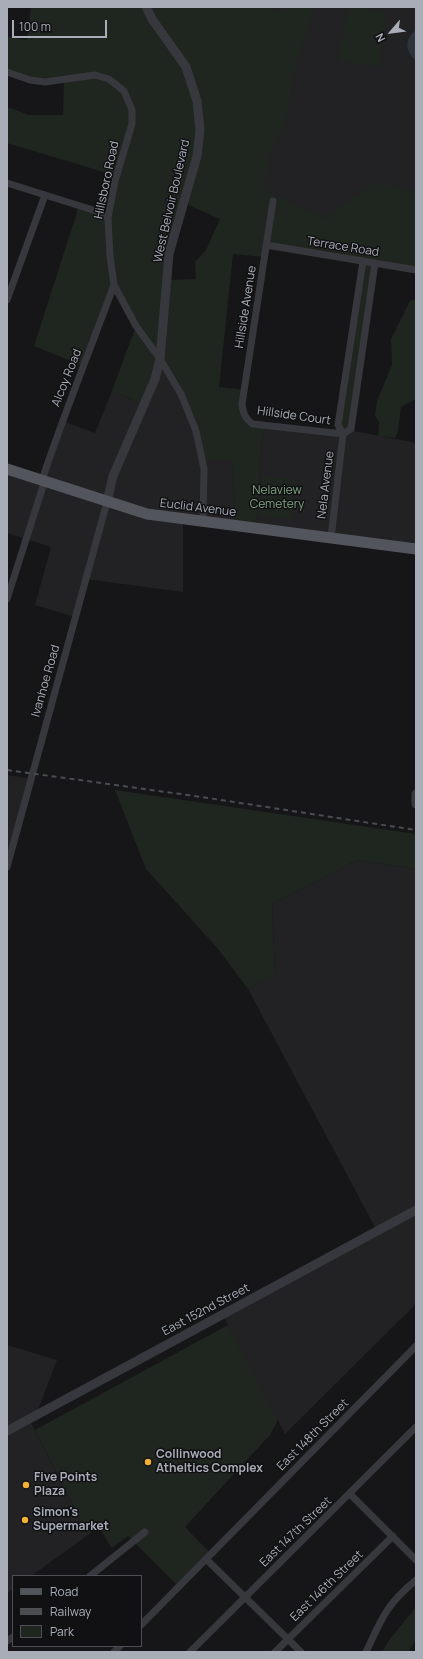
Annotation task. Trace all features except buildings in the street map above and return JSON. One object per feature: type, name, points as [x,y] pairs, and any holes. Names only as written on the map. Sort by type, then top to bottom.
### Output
[{"type":"main road","name":"Euclid Avenue","points":[[7,469],[147,514],[416,549]]},
{"type":"street","name":"West Belvoir Boulevard","points":[[107,502],[114,476],[155,379],[160,359],[169,254],[197,156],[200,130],[197,101],[186,67],[152,19],[146,7]]},
{"type":"street","name":"Hillsboro Road","points":[[7,72],[30,80],[45,82],[95,75],[109,79],[124,91],[132,110],[132,124],[116,181],[108,218],[110,256],[114,285],[136,326],[160,359],[181,394],[196,431],[204,469],[203,521]]},
{"type":"street","points":[[7,183],[96,211],[108,218]]},
{"type":"street","points":[[7,300],[45,195]]},
{"type":"street","name":"Hillside Avenue","points":[[244,416],[242,404],[273,201]]},
{"type":"street","name":"Terrace Road","points":[[266,245],[416,270]]},
{"type":"street","name":"Nela Avenue","points":[[331,538],[343,434],[338,426],[363,261]]},
{"type":"street","name":"Nela Avenue","points":[[343,434],[351,429],[375,263]]},
{"type":"street","name":"Alcoy Road","points":[[7,599],[62,421],[114,285]]},
{"type":"street","points":[[349,354],[362,356]]},
{"type":"street","name":"Hillside Court","points":[[244,416],[253,424],[343,434]]},
{"type":"street","name":"Ivanhoe Road","points":[[7,867],[107,502]]},
{"type":"street","points":[[416,794],[416,804]]},
{"type":"street","name":"East 152nd Street","points":[[7,1431],[416,1210]]},
{"type":"street","name":"East 148th Street","points":[[142,1624],[415,1349]]},
{"type":"street","name":"East 147th Street","points":[[190,1652],[416,1427]]},
{"type":"street","points":[[350,1494],[416,1560]]},
{"type":"street","points":[[91,1575],[145,1532]]},
{"type":"street","name":"East 146th Street","points":[[275,1652],[393,1536]]},
{"type":"street","points":[[206,1559],[301,1652]]},
{"type":"street","points":[[366,1652],[379,1622],[388,1607],[400,1593],[416,1580]]},
{"type":"shaded area","points":[[180,7],[416,7],[416,265],[232,183]]},
{"type":"shaded area","points":[[416,30],[416,60],[409,53],[407,45],[412,33]]},
{"type":"shaded area","points":[[160,359],[233,460],[235,525],[183,519],[183,592],[86,579],[75,617],[35,605],[51,547],[7,533],[7,469],[42,479],[62,421],[95,433],[112,391],[144,405]]},
{"type":"shaded area","points":[[263,425],[349,430],[416,443],[416,549],[256,528]]},
{"type":"shaded area","points":[[7,775],[31,779],[7,867]]},
{"type":"shaded area","points":[[357,860],[416,869],[416,1304],[285,1434],[222,1314],[377,1231],[248,989],[275,973],[272,904]]},
{"type":"shaded area","points":[[7,1345],[57,1360],[36,1415],[29,1419],[88,1535],[32,1575],[12,1575],[12,1590],[7,1594]]},
{"type":"green space","points":[[31,7],[266,7],[282,12],[284,7],[312,7],[311,22],[299,54],[282,133],[271,150],[264,185],[273,196],[326,218],[372,184],[396,185],[399,189],[416,192],[416,270],[375,263],[351,429],[343,434],[338,425],[363,261],[266,245],[264,257],[233,254],[219,387],[244,390],[242,404],[248,421],[263,425],[256,528],[235,525],[233,460],[202,460],[196,431],[160,360],[144,405],[112,391],[136,326],[114,286],[84,366],[34,346],[79,206],[108,218],[117,176],[7,143],[7,107],[29,115],[63,115],[64,79],[45,82],[7,72],[7,37],[27,40]],"holes":[[[184,203],[220,219],[206,250],[195,262],[196,279],[167,280]]]},
{"type":"green space","points":[[347,7],[357,7],[387,12],[379,67],[339,61]]},
{"type":"green space","points":[[416,299],[416,399],[401,407],[398,431],[395,438],[378,436],[379,422],[375,416],[377,401],[392,365],[391,339],[410,301]]},
{"type":"green space","name":"Nelaview Cemetery","points":[[263,476],[295,479],[292,519],[260,517]]},
{"type":"green space","points":[[115,790],[416,834],[416,869],[357,860],[272,904],[275,974],[248,989],[219,950],[146,869]]},
{"type":"green space","name":"Collinwood Atheltics Complex","points":[[228,1325],[278,1420],[270,1435],[185,1527],[211,1554],[179,1587],[128,1536],[112,1548],[98,1526],[88,1535],[35,1430]]},
{"type":"green space","points":[[416,1607],[416,1638],[409,1652],[382,1652],[390,1639]]},
{"type":"railway","points":[[7,770],[195,796],[416,830]]},
{"type":"place","name":"Collinwood Atheltics Complex","points":[[148,1462]]},
{"type":"place","name":"Five Points Plaza","points":[[26,1485]]},
{"type":"place","name":"Simon's Supermarket","points":[[25,1520]]}]
